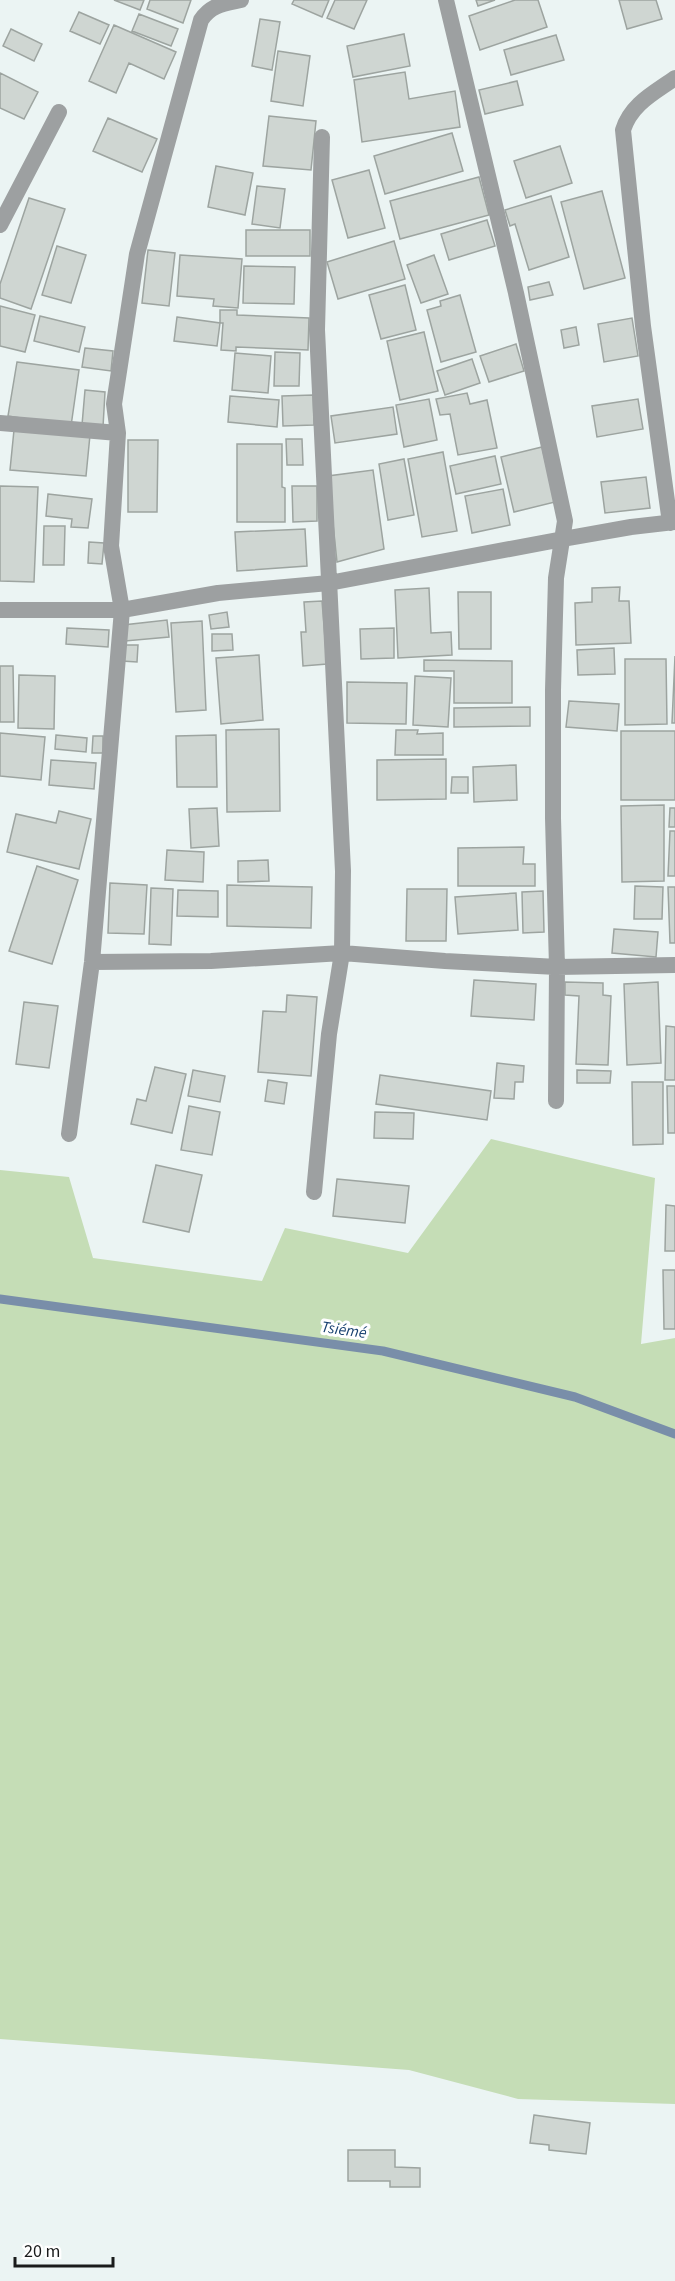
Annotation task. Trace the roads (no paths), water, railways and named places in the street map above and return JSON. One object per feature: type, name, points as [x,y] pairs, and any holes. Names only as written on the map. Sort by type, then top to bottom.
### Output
[{"type":"street","points":[[69,1134],[92,962],[122,610],[111,546],[118,433],[114,404],[137,254],[201,20],[207,11],[216,5],[240,0]]},
{"type":"street","points":[[446,0],[516,293],[565,521],[556,578],[553,690],[553,818],[557,967],[556,1101]]},
{"type":"street","points":[[0,610],[122,610],[218,593],[329,583],[563,539],[673,523],[643,326],[623,130],[627,117],[637,106],[675,78]]},
{"type":"street","points":[[0,225],[59,112]]},
{"type":"street","points":[[314,1192],[329,1034],[342,953],[343,871],[317,330],[322,137]]},
{"type":"street","points":[[0,423],[118,433]]},
{"type":"street","points":[[92,962],[211,961],[342,953],[557,967],[675,965]]},
{"type":"waterway","name":"Tsiémé","points":[[0,1299],[383,1351],[575,1397],[675,1434]]}]
